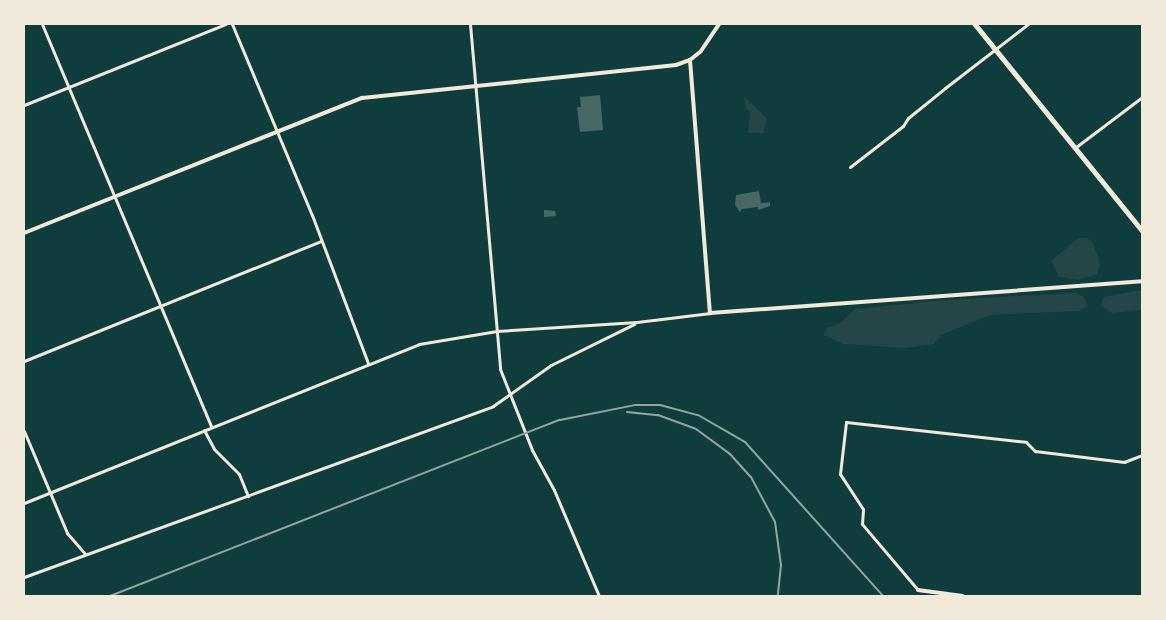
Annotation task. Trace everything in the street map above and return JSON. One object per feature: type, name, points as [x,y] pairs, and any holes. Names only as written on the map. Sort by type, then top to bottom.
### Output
[{"type":"main road","points":[[975,24],[1142,230]]},
{"type":"street","points":[[42,24],[116,196],[211,427]]},
{"type":"street","points":[[24,105],[224,24]]},
{"type":"street","points":[[232,24],[321,241],[368,363]]},
{"type":"street","points":[[470,24],[477,85],[500,369],[509,396],[599,596]]},
{"type":"street","points":[[24,233],[362,98],[676,65],[690,60],[701,51],[719,24]]},
{"type":"street","points":[[850,167],[1028,24]]},
{"type":"street","points":[[690,60],[710,313]]},
{"type":"street","points":[[1076,147],[1142,97]]},
{"type":"street","points":[[24,361],[321,241]]},
{"type":"street","points":[[24,503],[419,344],[497,330],[637,322],[710,313],[1142,281]]},
{"type":"street","points":[[24,577],[493,406],[551,365],[637,322]]},
{"type":"street","points":[[963,596],[918,590],[862,524],[863,509],[840,474],[846,422],[1026,442],[1035,451],[1124,462],[1142,455]]},
{"type":"street","points":[[204,430],[214,449],[239,474],[248,496]]},
{"type":"street","points":[[24,431],[67,533],[85,554]]},
{"type":"shaded area","points":[[744,96],[767,119],[763,133],[748,133],[750,111],[746,109]]},
{"type":"shaded area","points":[[1078,238],[1087,238],[1093,243],[1100,264],[1097,274],[1078,280],[1059,277],[1051,261]]},
{"type":"shaded area","points":[[1142,290],[1142,310],[1112,313],[1101,306],[1103,297]]},
{"type":"shaded area","points":[[1075,293],[1084,297],[1087,306],[1079,311],[990,315],[941,335],[934,344],[907,348],[844,344],[824,335],[827,328],[840,323],[855,309],[947,300]]},
{"type":"building","points":[[600,95],[603,130],[580,132],[577,107],[581,107],[580,97]]},
{"type":"building","points":[[759,191],[761,203],[770,202],[770,206],[758,210],[758,207],[742,209],[740,212],[735,205],[736,195]]},
{"type":"building","points":[[544,210],[555,211],[556,216],[544,217]]},
{"type":"railway","points":[[110,596],[560,420],[635,405],[660,405],[698,415],[745,442],[883,596]]},
{"type":"railway","points":[[627,412],[658,415],[696,429],[730,454],[751,477],[775,522],[781,565],[778,596]]}]
